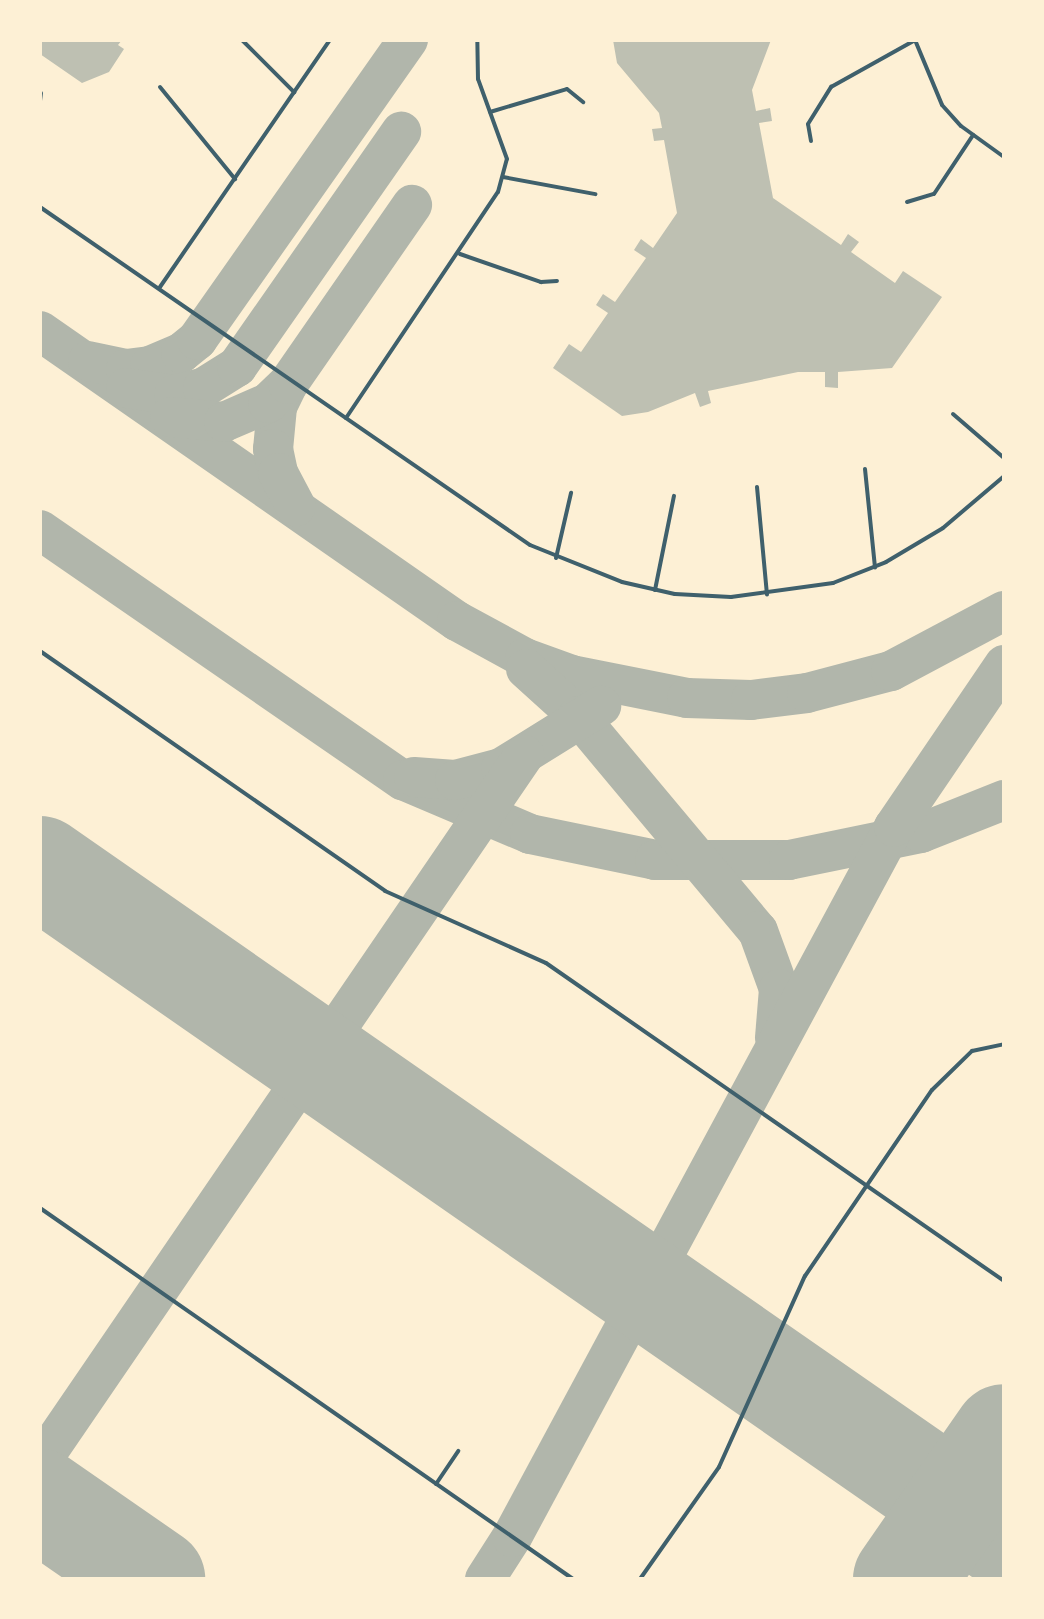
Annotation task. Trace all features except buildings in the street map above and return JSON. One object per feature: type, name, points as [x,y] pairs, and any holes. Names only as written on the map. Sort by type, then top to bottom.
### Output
[{"type":"lane","points":[[242,40],[294,92]]},
{"type":"lane","points":[[159,288],[330,40]]},
{"type":"lane","points":[[346,418],[486,217],[503,177],[506,150],[478,79],[478,40]]},
{"type":"lane","points":[[811,141],[808,124],[831,88],[915,40],[942,105],[973,135],[1004,157]]},
{"type":"lane","points":[[160,86],[236,178]]},
{"type":"lane","points":[[490,112],[566,89],[583,102]]},
{"type":"lane","points":[[40,93],[40,102]]},
{"type":"lane","points":[[907,202],[934,194],[973,135]]},
{"type":"lane","points":[[503,177],[595,194]]},
{"type":"lane","points":[[40,206],[530,545],[556,558],[654,590],[702,596],[767,595],[832,584],[874,567],[943,528],[1004,476]]},
{"type":"lane","points":[[460,254],[540,282],[557,281]]},
{"type":"lane","points":[[953,414],[1004,458]]},
{"type":"lane","points":[[865,469],[874,567]]},
{"type":"lane","points":[[758,488],[767,595]]},
{"type":"lane","points":[[556,558],[571,493]]},
{"type":"lane","points":[[654,590],[674,496]]},
{"type":"lane","points":[[40,652],[384,891],[546,963],[1004,1281]]},
{"type":"lane","points":[[640,1579],[718,1467],[804,1276],[932,1090],[972,1051],[1004,1044]]},
{"type":"lane","points":[[40,1208],[573,1579]]},
{"type":"lane","points":[[436,1484],[458,1451]]},
{"type":"taxiway","points":[[88,361],[126,369],[150,366],[181,353],[197,340],[408,40]]},
{"type":"taxiway","points":[[126,388],[174,395],[203,388],[237,367],[401,132]]},
{"type":"taxiway","points":[[170,417],[224,422],[268,403],[288,384],[412,205]]},
{"type":"taxiway","points":[[40,331],[457,621],[525,658],[572,675],[687,698],[751,700],[807,693],[891,671],[1004,611]]},
{"type":"taxiway","points":[[288,384],[277,407],[273,449],[278,473],[296,507]]},
{"type":"taxiway","points":[[40,530],[403,780],[530,834],[655,860],[789,860],[921,833],[1004,800]]},
{"type":"taxiway","points":[[485,1579],[512,1537],[894,827],[1004,665]]},
{"type":"taxiway","points":[[526,669],[578,716],[758,931],[779,989],[775,1038]]},
{"type":"taxiway","points":[[414,777],[455,780],[501,768],[601,706]]},
{"type":"taxiway","points":[[40,1463],[524,755]]},
{"type":"runway","points":[[40,867],[1004,1537]]},
{"type":"runway","points":[[904,1579],[1004,1435]]},
{"type":"runway","points":[[40,1500],[154,1579]]}]
